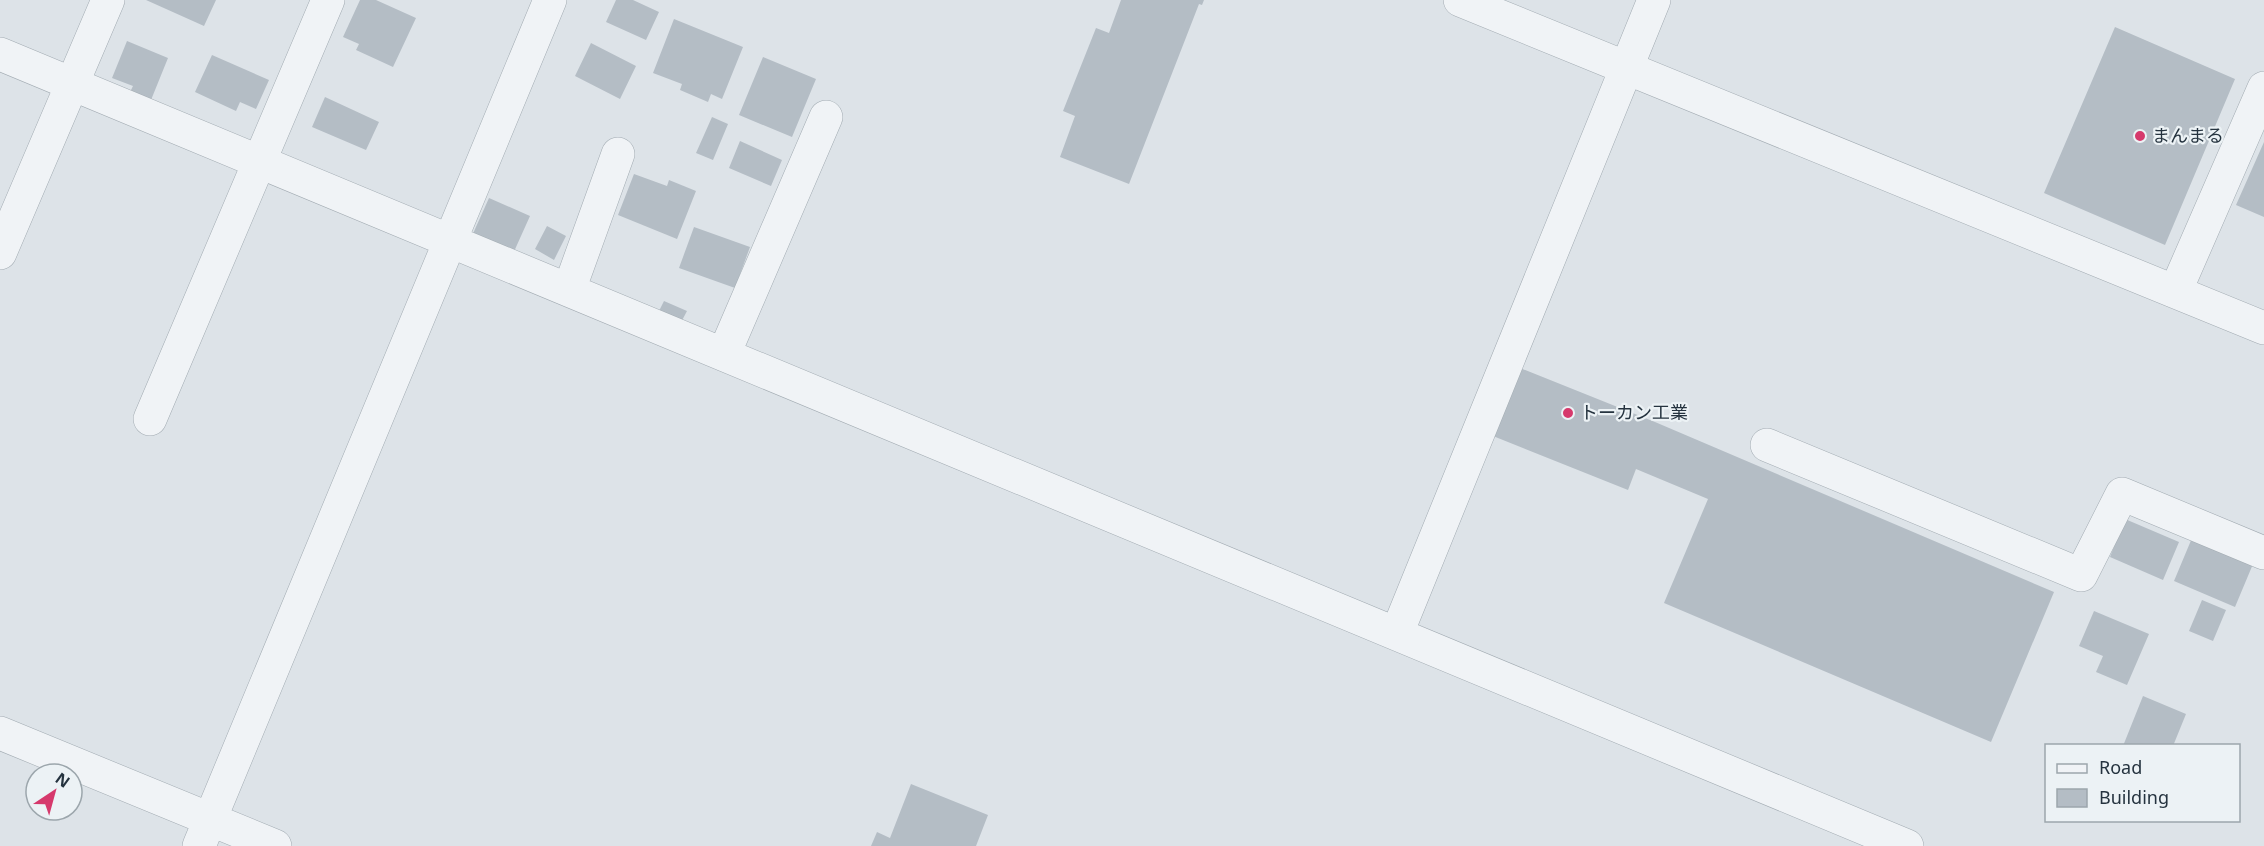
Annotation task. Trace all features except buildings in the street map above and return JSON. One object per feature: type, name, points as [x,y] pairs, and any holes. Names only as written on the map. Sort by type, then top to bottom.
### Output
[{"type":"street","points":[[0,253],[108,0]]},
{"type":"street","points":[[150,419],[328,0]]},
{"type":"street","points":[[205,833],[550,0]]},
{"type":"street","points":[[1460,0],[2176,290],[2264,328]]},
{"type":"street","points":[[1397,633],[1654,0]]},
{"type":"street","points":[[0,54],[1907,846]]},
{"type":"street","points":[[2176,290],[2264,88]]},
{"type":"street","points":[[724,354],[826,117]]},
{"type":"street","points":[[569,290],[618,154]]},
{"type":"street","points":[[1767,445],[2081,575],[2122,494],[2264,553]]},
{"type":"street","points":[[0,733],[205,833],[275,846]]},
{"type":"place","name":"まんまる","points":[[2140,136]]},
{"type":"place","name":"トーカン工業","points":[[1568,413]]}]
